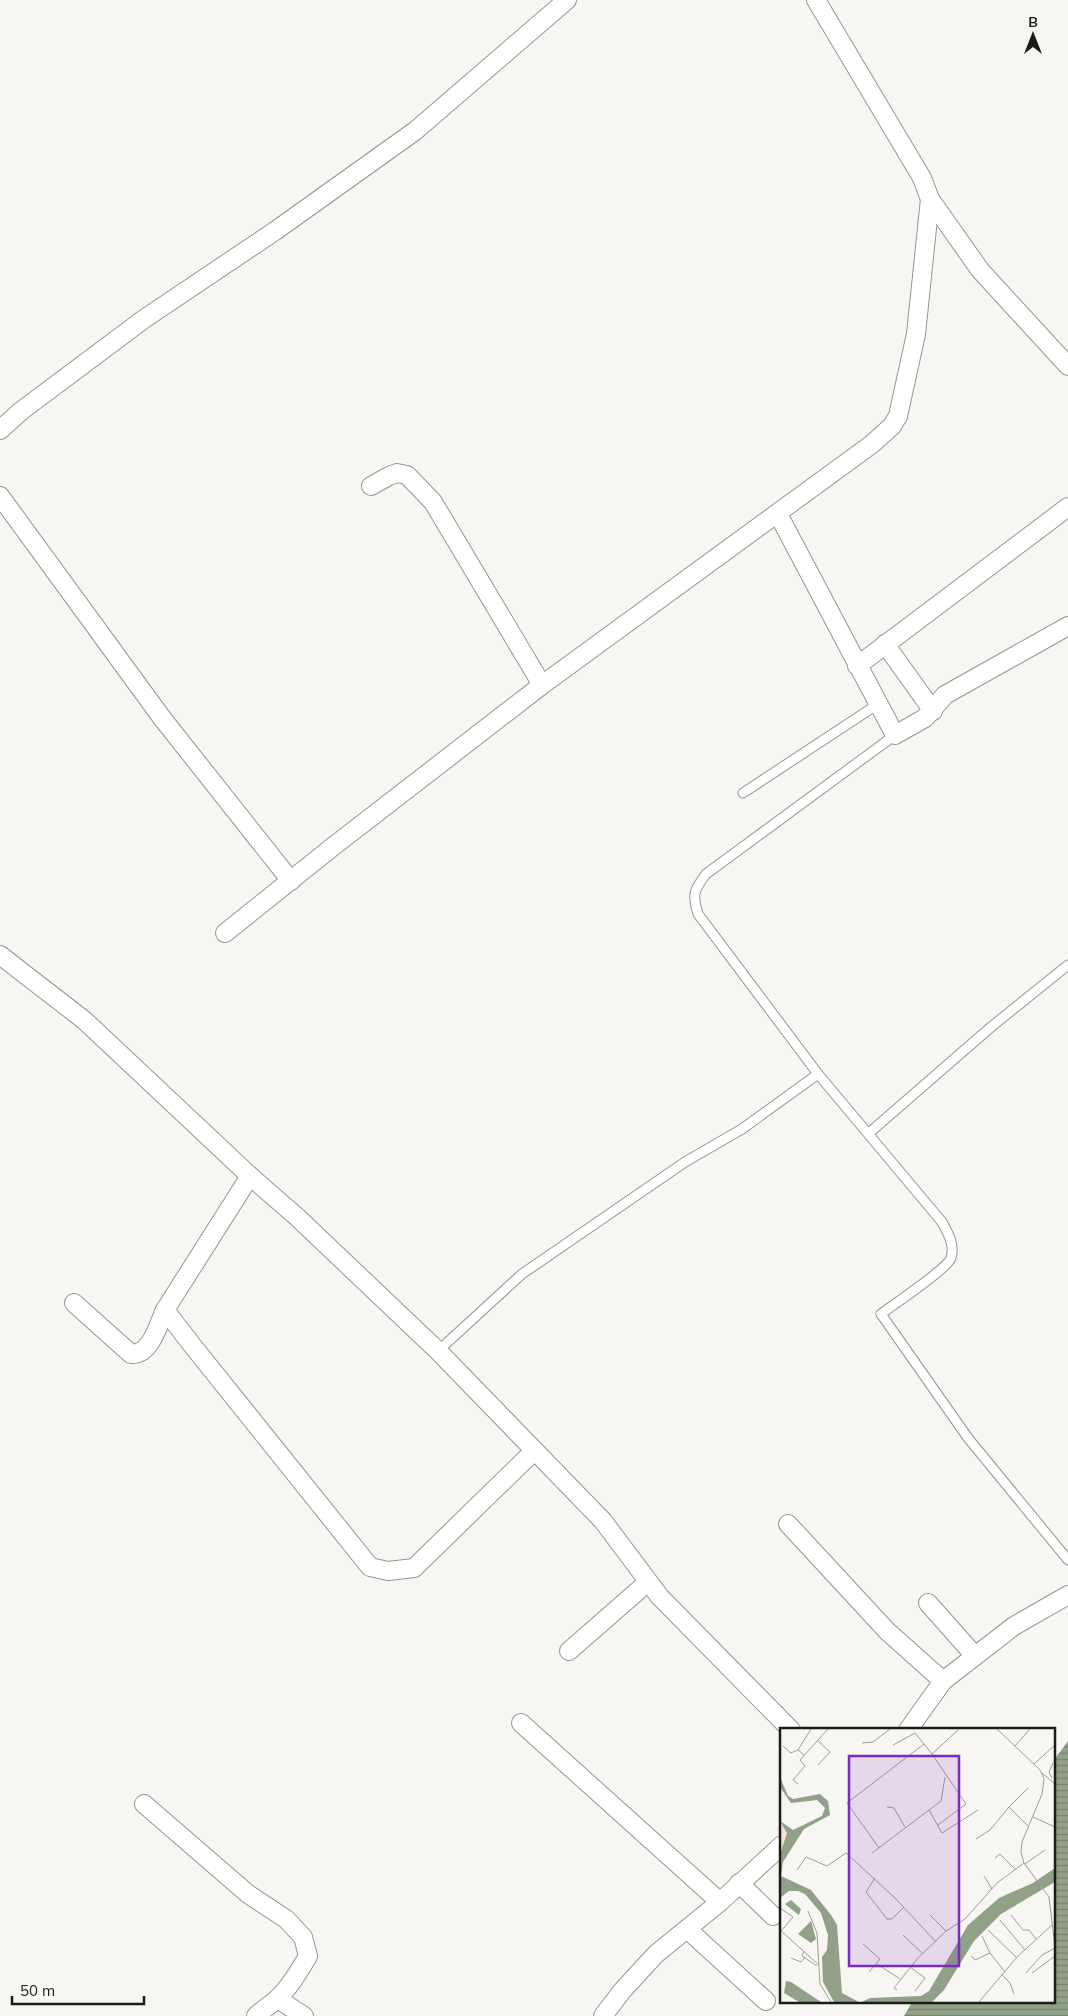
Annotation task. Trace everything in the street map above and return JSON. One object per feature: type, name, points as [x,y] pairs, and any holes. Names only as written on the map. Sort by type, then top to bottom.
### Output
[{"type":"street","points":[[0,430],[20,411],[144,319],[276,231],[415,131],[567,0]]},
{"type":"street","points":[[816,0],[922,178],[930,199],[980,270],[1068,366]]},
{"type":"street","points":[[225,933],[542,685],[778,514],[872,444],[892,426],[898,416],[916,334],[930,199]]},
{"type":"street","points":[[371,486],[389,476],[397,474],[406,475],[434,502],[542,685]]},
{"type":"street","points":[[0,496],[162,718],[291,881]]},
{"type":"street","points":[[857,666],[1068,507]]},
{"type":"street","points":[[778,514],[895,735],[929,715],[945,695],[1068,626]]},
{"type":"street","points":[[885,644],[929,715]]},
{"type":"street","points":[[0,955],[84,1020],[250,1176],[298,1217],[438,1351],[603,1521],[660,1597],[789,1728]]},
{"type":"street","points":[[74,1303],[131,1354],[138,1354],[144,1351],[165,1310],[250,1176]]},
{"type":"street","points":[[165,1310],[370,1567],[388,1571],[414,1568],[534,1451]]},
{"type":"street","points":[[788,1524],[887,1631],[943,1681]]},
{"type":"street","points":[[569,1651],[648,1582]]},
{"type":"street","points":[[909,1728],[943,1681],[1014,1626],[1068,1595]]},
{"type":"street","points":[[928,1603],[976,1656]]},
{"type":"street","points":[[521,1722],[720,1902]]},
{"type":"street","points":[[144,1804],[248,1894],[286,1919],[303,1938],[308,1956],[302,1968],[278,1999],[256,2016]]},
{"type":"street","points":[[603,2016],[622,1991],[656,1954],[720,1902],[780,1847]]},
{"type":"street","points":[[739,1883],[773,1916]]},
{"type":"street","points":[[687,1929],[766,2001]]},
{"type":"street","points":[[278,1999],[304,2016]]},
{"type":"lane","points":[[743,793],[878,704]]},
{"type":"lane","points":[[895,735],[706,874],[696,886],[694,901],[698,914],[818,1074],[942,1222],[950,1235],[953,1249],[948,1264],[881,1314],[968,1438],[1068,1560]]},
{"type":"lane","points":[[869,1133],[991,1027],[1068,965]]},
{"type":"lane","points":[[438,1351],[522,1274],[685,1162],[742,1129],[818,1074]]},
{"type":"shaded area","points":[[1068,1741],[1068,2016],[904,2016],[911,2004],[1056,2004],[1056,1757]]}]
